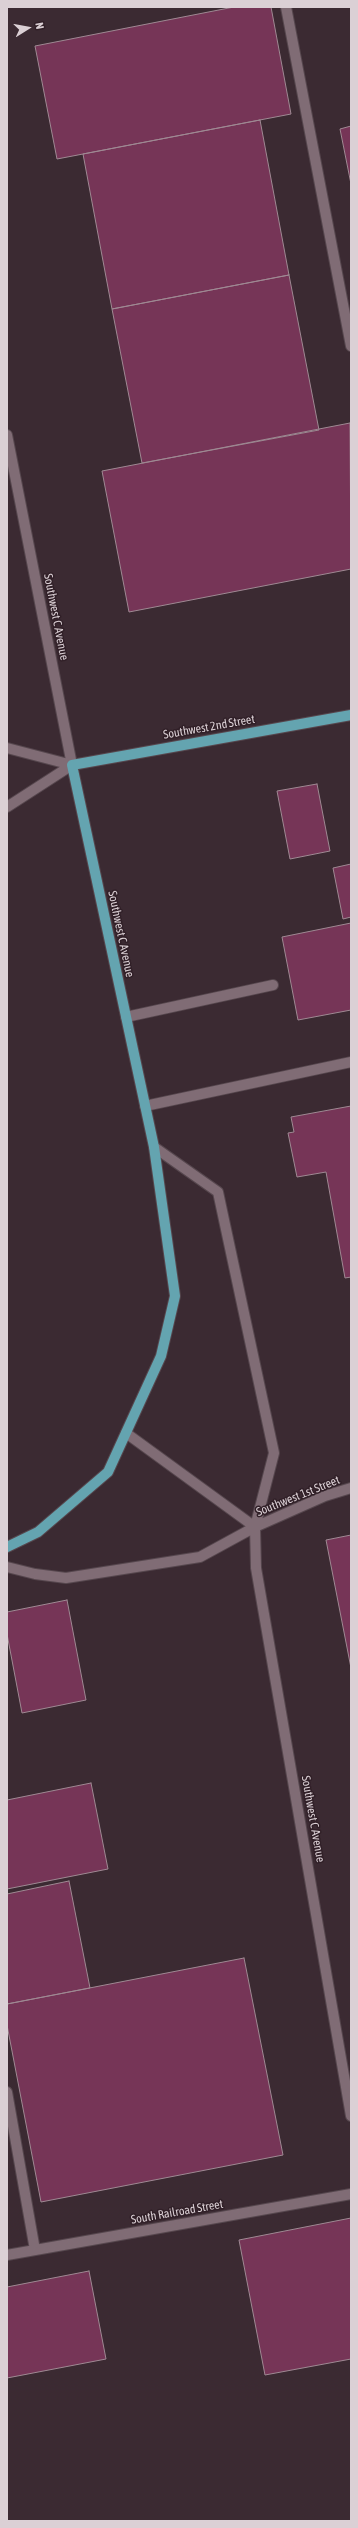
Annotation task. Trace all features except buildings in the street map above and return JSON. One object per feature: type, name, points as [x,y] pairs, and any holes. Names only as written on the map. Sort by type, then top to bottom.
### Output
[{"type":"main road","name":"Southwest 2nd Street","points":[[72,764],[351,714]]},
{"type":"main road","name":"Southwest C Avenue","points":[[72,764],[154,1147],[175,1296],[161,1356],[126,1433]]},
{"type":"main road","points":[[7,1547],[38,1532],[108,1472],[126,1433]]},
{"type":"street","points":[[286,7],[351,346]]},
{"type":"street","name":"Southwest C Avenue","points":[[7,435],[72,764]]},
{"type":"street","points":[[7,748],[72,764]]},
{"type":"street","points":[[7,807],[72,764]]},
{"type":"street","points":[[126,1017],[273,985]]},
{"type":"street","points":[[145,1106],[351,1062]]},
{"type":"street","name":"Southwest C Avenue","points":[[154,1147],[218,1192],[274,1452],[255,1527],[256,1568],[351,2116]]},
{"type":"street","points":[[126,1433],[255,1527]]},
{"type":"street","name":"Southwest 1st Street","points":[[7,1567],[35,1574],[66,1578],[157,1565],[200,1556],[255,1527],[325,1496],[351,1488]]},
{"type":"street","points":[[7,2092],[35,2250]]},
{"type":"street","name":"South Railroad Street","points":[[7,2255],[351,2194]]}]
